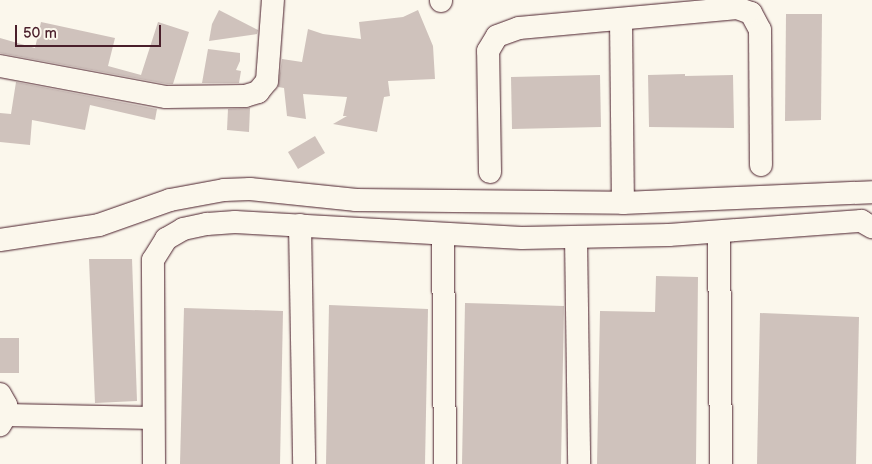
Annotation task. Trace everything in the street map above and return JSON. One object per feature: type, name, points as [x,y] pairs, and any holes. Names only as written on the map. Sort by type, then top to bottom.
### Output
[{"type":"street","points":[[0,66],[166,96],[245,96],[258,92],[267,81],[273,0]]},
{"type":"street","points":[[490,172],[488,51],[497,36],[519,28],[737,8],[751,13],[760,30],[761,165]]},
{"type":"street","points":[[621,19],[623,203]]},
{"type":"street","points":[[0,240],[99,225],[170,200],[224,190],[250,190],[356,200],[623,203],[872,192]]},
{"type":"street","points":[[154,464],[153,260],[166,239],[183,229],[207,224],[235,222],[522,238],[669,236],[861,222],[872,227]]},
{"type":"street","points":[[300,225],[304,464]]},
{"type":"street","points":[[718,232],[721,464]]},
{"type":"street","points":[[443,234],[445,464]]},
{"type":"street","points":[[576,237],[579,464]]},
{"type":"street","points":[[0,394],[6,405],[3,420],[153,418]]},
{"type":"building","points":[[219,10],[258,30],[257,34],[209,41],[212,24]]},
{"type":"building","points":[[418,10],[433,46],[435,79],[388,81],[390,96],[384,97],[377,132],[333,124],[347,116],[343,116],[347,97],[303,94],[306,119],[287,116],[284,88],[278,87],[282,59],[302,62],[308,29],[323,34],[361,39],[359,22],[403,17]]},
{"type":"building","points":[[786,14],[822,14],[821,120],[785,121]]},
{"type":"building","points":[[41,22],[115,38],[108,66],[141,75],[158,22],[189,32],[173,84],[167,84],[0,53],[0,38],[35,48]]},
{"type":"building","points":[[208,49],[240,53],[240,61],[236,70],[241,71],[239,83],[202,83]]},
{"type":"building","points":[[685,74],[685,76],[733,75],[734,128],[649,127],[648,75]]},
{"type":"building","points":[[600,75],[601,127],[512,129],[511,77]]},
{"type":"building","points":[[16,82],[157,109],[155,120],[90,105],[85,130],[32,120],[30,145],[0,142],[0,113],[11,114]]},
{"type":"building","points":[[250,108],[249,132],[227,130],[228,109]]},
{"type":"building","points":[[315,136],[325,153],[298,169],[288,152]]},
{"type":"building","points":[[89,259],[132,259],[137,401],[95,403]]},
{"type":"building","points":[[656,276],[698,277],[696,464],[597,464],[600,311],[655,312]]},
{"type":"building","points":[[465,303],[564,306],[561,464],[462,464]]},
{"type":"building","points":[[329,305],[428,309],[425,464],[326,464]]},
{"type":"building","points":[[184,308],[283,311],[280,464],[180,464]]},
{"type":"building","points":[[760,313],[859,317],[856,464],[757,464]]},
{"type":"building","points":[[0,338],[19,338],[19,373],[0,373]]}]
